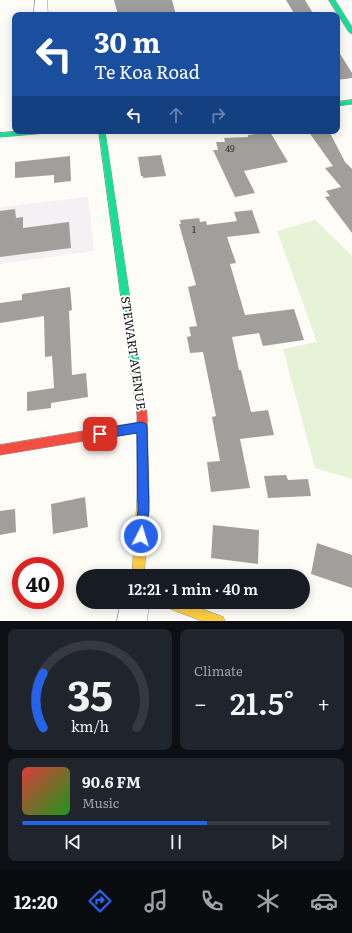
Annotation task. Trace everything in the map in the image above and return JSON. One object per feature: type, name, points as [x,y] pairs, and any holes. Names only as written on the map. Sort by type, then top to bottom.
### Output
[{"type":"street","points":[[41,0],[41,12]]},
{"type":"street","points":[[332,0],[340,12]]},
{"type":"street","points":[[340,13],[352,32]]},
{"type":"street","points":[[0,135],[12,134]]},
{"type":"street","name":"STEWART AVENUE","points":[[102,134],[139,393],[142,427],[143,510],[139,569]]},
{"type":"street","points":[[0,450],[142,427]]},
{"type":"street","points":[[132,621],[134,609]]},
{"type":"street","points":[[186,609],[219,621]]},
{"type":"shaded area","points":[[88,197],[94,251],[0,264],[0,207]]},
{"type":"green space","points":[[315,220],[352,256],[352,479],[315,468],[283,349],[317,342],[277,231]]},
{"type":"building","points":[[114,0],[172,0],[175,12],[117,12]]},
{"type":"building","points":[[286,0],[305,0],[312,12],[293,12]]},
{"type":"building","points":[[340,54],[352,73],[352,78],[340,80]]},
{"type":"building","points":[[271,134],[288,162],[244,171],[255,193],[235,197],[213,150],[218,150],[216,142],[225,142],[224,138],[248,137],[248,135]]},
{"type":"building","points":[[310,134],[331,134],[345,162],[352,169],[352,233],[325,197],[330,196],[326,191],[341,187],[325,168],[333,166]]},
{"type":"building","points":[[161,155],[166,176],[143,178],[143,176],[141,176],[138,157]]},
{"type":"building","points":[[70,156],[71,181],[54,183],[54,175],[15,178],[15,162]]},
{"type":"building","points":[[15,209],[16,218],[23,217],[23,228],[69,222],[71,248],[0,257],[0,211]]},
{"type":"building","points":[[252,210],[260,233],[227,237],[236,263],[230,264],[245,315],[294,309],[304,340],[263,346],[259,333],[232,337],[239,370],[241,370],[251,412],[268,410],[274,435],[240,439],[250,488],[211,492],[207,462],[220,461],[212,417],[216,416],[203,352],[190,353],[187,337],[191,336],[189,327],[197,326],[188,287],[196,285],[179,224],[181,224],[180,220],[199,218],[200,222],[206,221],[207,225],[237,221],[234,212]]},
{"type":"building","points":[[70,287],[72,310],[69,311],[72,375],[86,373],[88,397],[51,403],[51,408],[27,411],[27,392],[54,388],[52,356],[45,357],[44,316],[0,323],[0,303],[22,300],[22,294]]},
{"type":"building","points":[[286,475],[288,480],[308,479],[311,496],[268,498],[264,476]]},
{"type":"building","points":[[85,497],[88,527],[53,534],[51,504]]},
{"type":"building","points":[[15,509],[16,532],[0,535],[0,511]]},
{"type":"building","points":[[213,525],[259,530],[258,564],[211,558]]},
{"type":"building","points":[[317,543],[352,555],[352,588],[311,574]]},
{"type":"traffic: fast","points":[[332,0],[340,12]]},
{"type":"traffic: fast","points":[[340,13],[352,32]]},
{"type":"traffic: fast","points":[[340,104],[352,102]]},
{"type":"traffic: fast","points":[[0,135],[12,134]]},
{"type":"traffic: fast","points":[[102,134],[137,380]]},
{"type":"traffic: fast","points":[[90,435],[142,427]]},
{"type":"traffic: slow","points":[[138,569],[143,501]]},
{"type":"traffic: slow","points":[[186,609],[219,621]]},
{"type":"traffic: jam","points":[[137,380],[142,415],[143,501]]},
{"type":"traffic: jam","points":[[0,450],[90,435]]},
{"type":"route","points":[[100,434],[142,427],[143,510],[141,536]]}]
